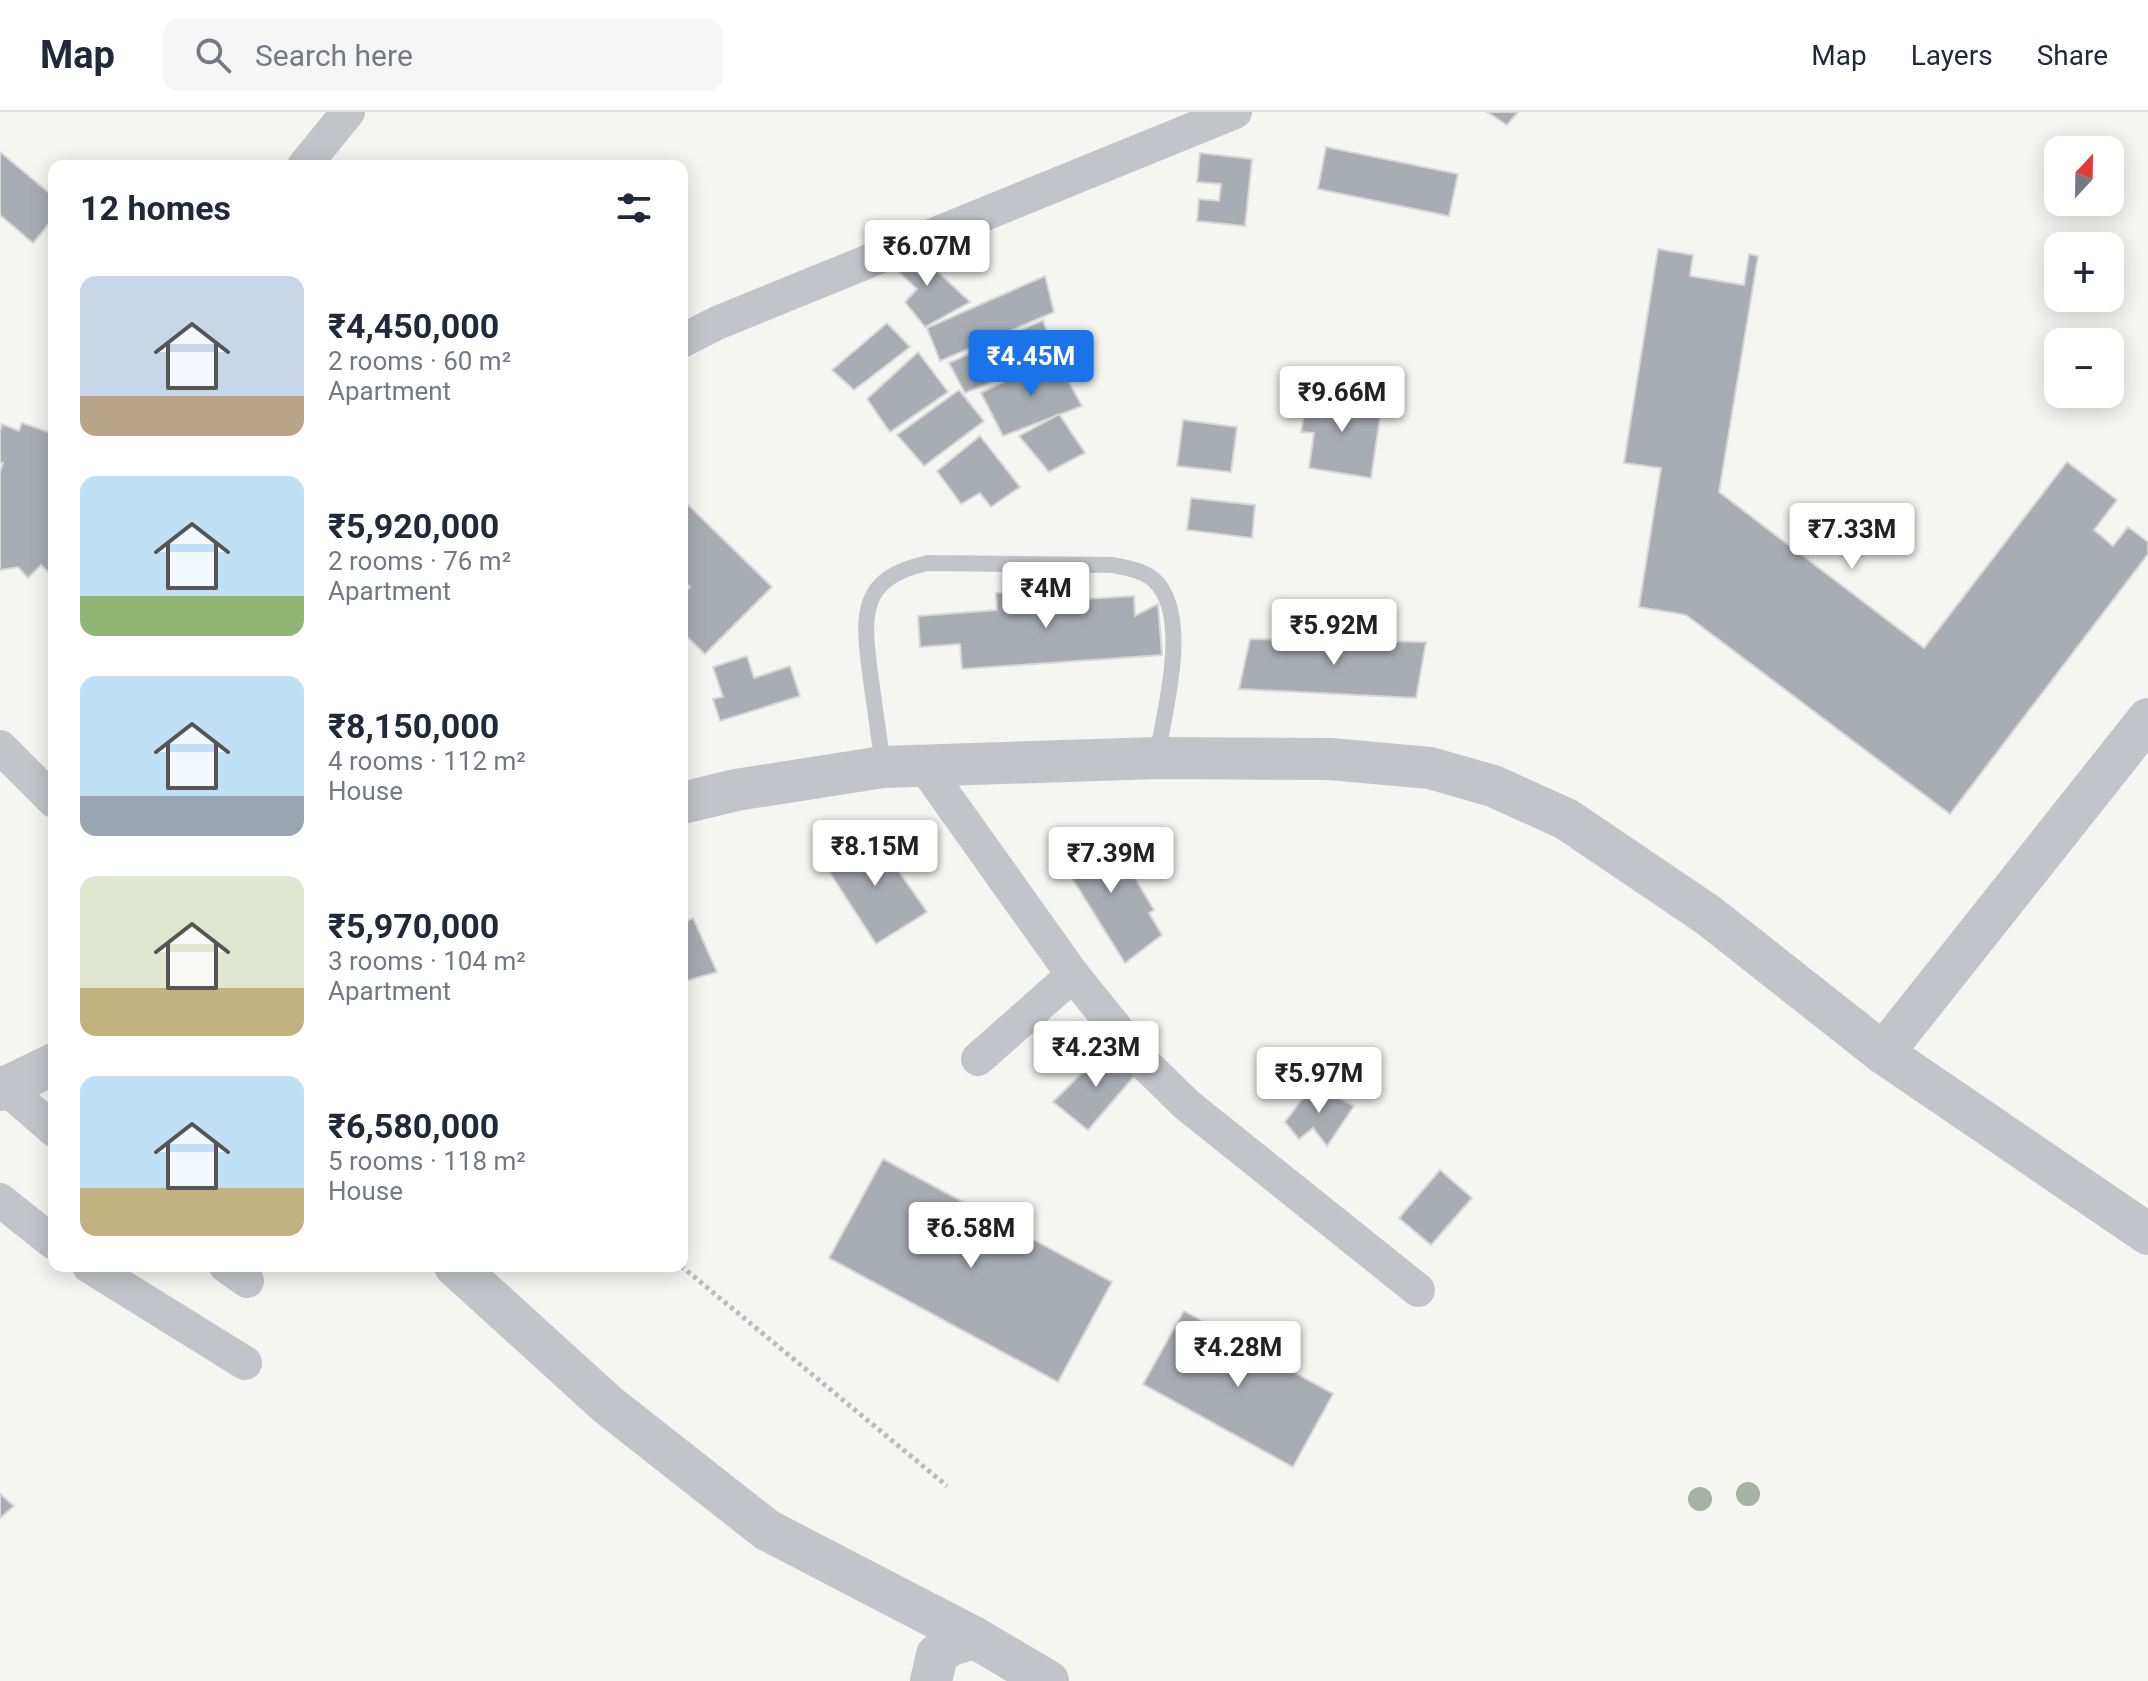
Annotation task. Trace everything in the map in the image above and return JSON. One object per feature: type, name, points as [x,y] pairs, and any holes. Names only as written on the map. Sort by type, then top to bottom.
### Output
[{"type":"street","points":[[309,160],[348,112]]},
{"type":"street","points":[[688,338],[717,323],[1235,112]]},
{"type":"street","points":[[1883,1053],[2148,719]]},
{"type":"street","points":[[0,747],[48,795]]},
{"type":"street","points":[[688,802],[736,790],[904,766],[1157,758],[1330,759],[1430,768],[1493,786],[1566,819],[1708,915],[1883,1053],[2148,1234]]},
{"type":"street","points":[[904,766],[1126,1043],[1187,1105],[1418,1290]]},
{"type":"street","points":[[978,1059],[1073,975]]},
{"type":"street","points":[[48,1067],[2,1087],[48,1125]]},
{"type":"street","points":[[0,1200],[48,1238]]},
{"type":"street","points":[[99,1272],[245,1363]]},
{"type":"street","points":[[462,1272],[608,1405],[767,1530],[975,1638],[1048,1681]]},
{"type":"street","points":[[931,1681],[937,1655],[950,1645],[975,1638]]},
{"type":"lane","points":[[904,766],[864,630],[868,604],[881,582],[901,568],[928,563],[1113,565],[1134,569],[1154,581],[1169,604],[1174,635],[1157,758]]},
{"type":"path","points":[[688,1272],[947,1486]]},
{"type":"building","points":[[1487,112],[1518,112],[1507,125]]},
{"type":"building","points":[[1326,147],[1458,174],[1449,216],[1318,189]]},
{"type":"building","points":[[0,152],[48,192],[48,225],[33,243],[0,215]]},
{"type":"building","points":[[1200,153],[1252,159],[1245,226],[1197,221],[1199,199],[1219,201],[1221,184],[1197,182]]},
{"type":"building","points":[[912,248],[970,302],[925,327],[905,302],[917,289],[886,260]]},
{"type":"building","points":[[1658,249],[1693,255],[1690,276],[1744,285],[1749,254],[1758,256],[1719,492],[1924,648],[2067,462],[2117,500],[2094,530],[2113,546],[2128,527],[2148,542],[2148,554],[1950,814],[1686,615],[1639,607],[1661,468],[1624,463]]},
{"type":"building","points":[[1045,276],[1054,312],[940,361],[927,328]]},
{"type":"building","points":[[1043,320],[1055,355],[965,393],[949,363]]},
{"type":"building","points":[[887,323],[910,347],[854,390],[832,370]]},
{"type":"building","points":[[918,352],[948,392],[890,432],[867,399]]},
{"type":"building","points":[[1055,357],[1082,406],[1003,436],[981,393]]},
{"type":"building","points":[[959,390],[984,421],[924,466],[897,435]]},
{"type":"building","points":[[1308,393],[1382,404],[1371,478],[1309,468],[1314,433],[1301,432]]},
{"type":"building","points":[[1059,414],[1085,453],[1049,472],[1019,436]]},
{"type":"building","points":[[1183,420],[1237,427],[1231,472],[1177,466]]},
{"type":"building","points":[[22,423],[48,432],[48,572],[41,565],[28,578],[18,567],[0,570],[0,472],[3,463],[0,462],[0,431],[2,424],[19,431]]},
{"type":"building","points":[[980,436],[1020,487],[991,507],[980,493],[961,504],[937,471]]},
{"type":"building","points":[[1191,498],[1255,505],[1252,538],[1187,530]]},
{"type":"building","points":[[688,505],[772,587],[705,654],[688,638]]},
{"type":"building","points":[[1069,587],[1070,600],[1134,596],[1135,616],[1158,604],[1162,655],[962,669],[960,644],[920,647],[918,616],[997,610],[996,593]]},
{"type":"building","points":[[1250,639],[1426,642],[1416,698],[1239,689]]},
{"type":"building","points":[[747,656],[754,678],[790,666],[800,696],[720,721],[713,699],[723,697],[713,667]]},
{"type":"building","points":[[870,830],[927,912],[876,944],[825,865]]},
{"type":"building","points":[[1105,830],[1122,857],[1104,872],[1109,883],[1133,875],[1154,910],[1149,913],[1162,935],[1125,963],[1052,846],[1061,839],[1069,853]]},
{"type":"building","points":[[693,918],[717,972],[688,980],[688,920]]},
{"type":"building","points":[[1108,1047],[1136,1074],[1088,1130],[1053,1102]]},
{"type":"building","points":[[1313,1085],[1354,1106],[1327,1146],[1313,1128],[1299,1139],[1285,1122]]},
{"type":"building","points":[[883,1159],[1112,1282],[1058,1382],[829,1258]]},
{"type":"building","points":[[1440,1170],[1472,1198],[1431,1245],[1399,1218]]},
{"type":"building","points":[[1184,1311],[1333,1394],[1293,1467],[1143,1384]]},
{"type":"building","points":[[0,1494],[14,1506],[0,1518]]}]
